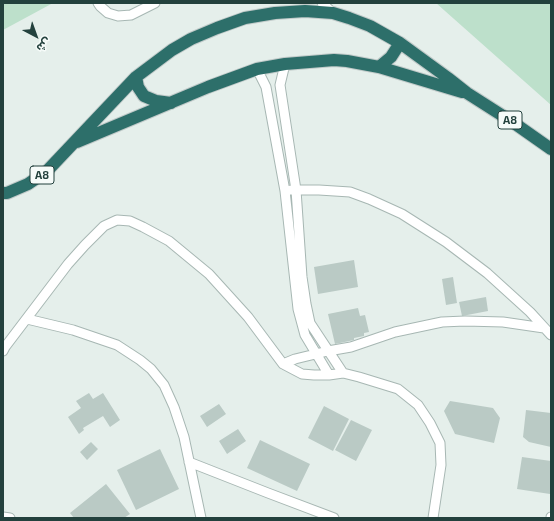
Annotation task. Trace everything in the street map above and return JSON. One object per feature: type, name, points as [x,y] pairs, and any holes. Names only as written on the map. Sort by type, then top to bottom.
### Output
[{"type":"highway","name":"A8","points":[[3,193],[7,193],[28,184],[47,171],[136,77],[172,50],[191,39],[217,28],[245,18],[275,13],[305,11],[333,13],[370,26],[400,43],[467,93],[551,149]]},
{"type":"highway","points":[[379,67],[391,57],[400,43]]},
{"type":"highway","points":[[72,144],[257,69],[285,64],[334,60],[352,62],[379,67],[467,93]]},
{"type":"highway","points":[[136,77],[138,88],[144,96],[156,101],[171,103]]},
{"type":"street","points":[[98,3],[108,13],[118,16],[131,15],[155,3]]},
{"type":"street","points":[[322,3],[333,13]]},
{"type":"street","points":[[285,64],[280,85],[296,190],[298,309],[306,335],[329,375]]},
{"type":"street","points":[[257,69],[266,87],[285,191],[298,278],[310,323],[343,373]]},
{"type":"street","points":[[266,87],[280,85]]},
{"type":"street","points":[[285,191],[319,190],[350,192],[402,214],[446,242],[487,273],[530,312],[551,335]]},
{"type":"street","points":[[3,350],[68,264],[104,226],[117,220],[130,221],[143,226],[169,241],[209,274],[248,317],[284,364],[302,374],[329,375],[343,373],[398,389],[418,405],[430,423],[440,443],[441,465],[433,518]]},
{"type":"street","points":[[27,319],[74,330],[117,345],[151,369],[164,385],[174,407],[184,437],[201,518]]},
{"type":"street","points":[[284,364],[295,359],[351,347],[395,332],[442,322],[503,322],[544,328]]},
{"type":"street","points":[[189,462],[334,518]]},
{"type":"street","points":[[3,517],[10,518]]},
{"type":"green space","points":[[3,3],[53,3],[3,30]]},
{"type":"green space","points":[[436,3],[551,3],[551,105]]},
{"type":"building","points":[[354,260],[358,287],[318,294],[314,267]]},
{"type":"building","points":[[453,277],[457,303],[446,305],[442,279]]},
{"type":"building","points":[[486,297],[488,311],[462,316],[459,302]]},
{"type":"building","points":[[358,308],[360,316],[365,315],[369,332],[364,333],[364,336],[354,338],[354,340],[335,344],[328,314]]},
{"type":"building","points":[[89,393],[93,399],[103,393],[120,420],[110,427],[103,416],[83,428],[84,430],[79,434],[68,417],[81,408],[76,401]]},
{"type":"building","points":[[450,401],[493,408],[500,418],[494,443],[455,434],[444,411]]},
{"type":"building","points":[[219,404],[226,414],[207,427],[200,416]]},
{"type":"building","points":[[324,406],[349,419],[333,451],[308,438]]},
{"type":"building","points":[[526,410],[551,413],[551,447],[529,442],[523,437]]},
{"type":"building","points":[[351,420],[372,430],[356,461],[335,450]]},
{"type":"building","points":[[238,429],[246,441],[227,454],[219,441]]},
{"type":"building","points":[[260,440],[310,464],[297,491],[247,468]]},
{"type":"building","points":[[91,442],[98,449],[87,460],[80,452]]},
{"type":"building","points":[[160,449],[179,489],[136,510],[117,470]]},
{"type":"building","points":[[522,457],[551,461],[550,494],[517,489]]},
{"type":"building","points":[[106,484],[130,514],[124,518],[74,518],[70,513]]}]
